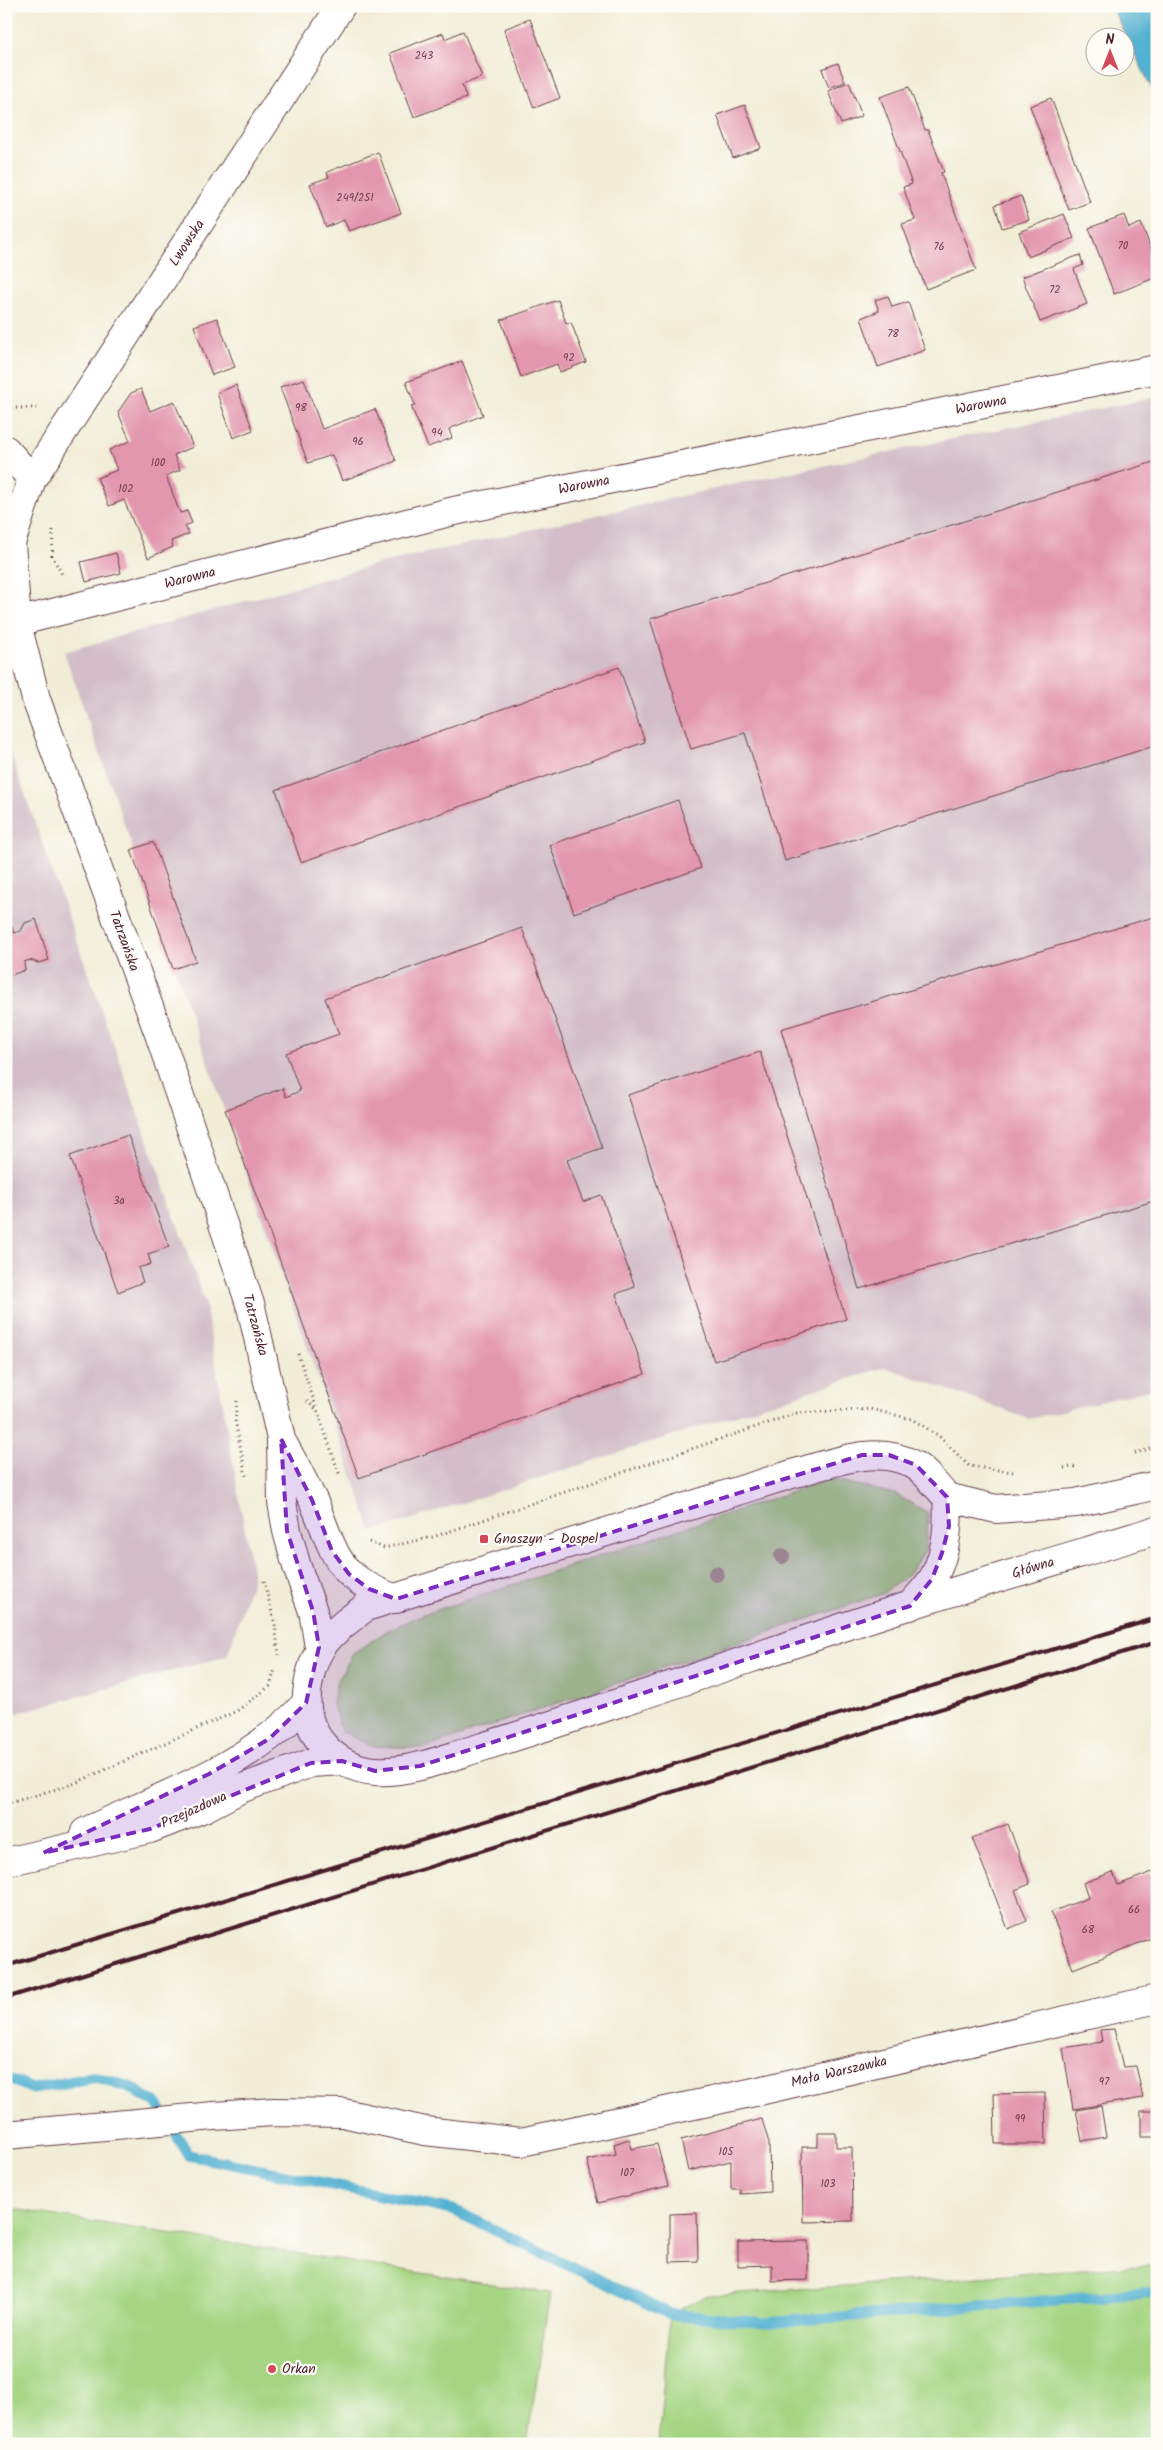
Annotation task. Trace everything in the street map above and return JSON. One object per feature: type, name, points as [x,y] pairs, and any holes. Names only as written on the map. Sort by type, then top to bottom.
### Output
[{"type":"street","name":"Lwowska","points":[[32,480],[341,6]]},
{"type":"street","name":"Warowna","points":[[17,622],[454,512],[1157,369]]},
{"type":"street","points":[[6,450],[32,480]]},
{"type":"street","name":"Tatrzańska","points":[[32,480],[11,543],[17,622],[36,699],[159,1034],[251,1307],[281,1439],[282,1502],[287,1531],[297,1567],[314,1610],[319,1648]]},
{"type":"street","name":"Tatrzańska","points":[[281,1439],[312,1500],[332,1551],[348,1574],[369,1589],[396,1599]]},
{"type":"street","points":[[342,1761],[321,1745],[310,1723],[306,1703],[308,1681],[319,1648],[340,1626],[366,1607],[673,1511],[862,1455],[889,1455],[916,1465],[947,1497],[996,1509],[1076,1503],[1157,1485]]},
{"type":"street","points":[[910,1606],[932,1578],[942,1553],[949,1526],[947,1497]]},
{"type":"street","name":"Główna","points":[[342,1761],[375,1771],[420,1766],[573,1718],[910,1606],[1157,1530]]},
{"type":"street","name":"Przejazdowa","points":[[43,1852],[209,1774],[269,1739],[289,1723],[306,1703]]},
{"type":"street","name":"Przejazdowa","points":[[6,1862],[150,1829],[204,1808],[240,1789],[311,1763],[342,1761]]},
{"type":"street","name":"Mała Warszawka","points":[[6,2135],[140,2121],[273,2112],[344,2113],[425,2131],[521,2142],[768,2089],[1157,1999]]},
{"type":"path","points":[[6,1804],[73,1784],[237,1711],[270,1686],[280,1652],[275,1625]]},
{"type":"highlighted area","points":[[281,1439],[312,1500],[332,1551],[349,1574],[369,1589],[396,1599],[862,1455],[889,1455],[916,1465],[947,1497],[949,1526],[942,1553],[932,1579],[910,1606],[420,1766],[375,1771],[342,1761],[311,1763],[150,1829],[43,1853],[209,1774],[269,1739],[306,1703],[319,1647],[313,1611],[287,1531]]},
{"type":"shaded area","points":[[1157,397],[1157,1388],[1029,1419],[885,1367],[372,1532],[64,652],[385,562],[759,479]]},
{"type":"shaded area","points":[[6,741],[205,1303],[253,1577],[227,1656],[6,1716]]},
{"type":"green space","points":[[831,1479],[895,1494],[928,1513],[925,1551],[908,1575],[882,1594],[424,1748],[371,1746],[341,1731],[333,1704],[336,1684],[353,1653],[387,1631],[416,1617]]},
{"type":"green space","name":"Orkan","points":[[6,2208],[550,2293],[527,2444],[6,2444]]},
{"type":"green space","points":[[1157,2265],[1157,2444],[658,2444],[670,2314],[709,2295]]},
{"type":"water","points":[[1111,6],[1157,6],[1157,99],[1136,57],[1136,28],[1122,28]]},
{"type":"building","points":[[530,19],[560,98],[534,108],[504,29]]},
{"type":"building","points":[[463,31],[482,77],[462,85],[466,98],[414,117],[390,53],[443,33],[445,39]]},
{"type":"building","points":[[838,63],[845,82],[829,88],[822,69]]},
{"type":"building","points":[[849,82],[862,116],[841,124],[828,91]]},
{"type":"building","points":[[909,87],[925,130],[928,130],[944,172],[941,173],[976,270],[926,289],[902,224],[915,220],[903,187],[912,184],[880,97]]},
{"type":"building","points":[[1051,98],[1090,202],[1069,210],[1030,106]]},
{"type":"building","points":[[745,105],[761,148],[733,158],[717,115]]},
{"type":"building","points":[[378,152],[401,213],[349,231],[344,220],[326,227],[310,184],[329,177],[327,172]]},
{"type":"building","points":[[1021,196],[1029,220],[1002,228],[995,205]]},
{"type":"building","points":[[1064,214],[1074,238],[1028,257],[1019,232]]},
{"type":"building","points":[[1124,215],[1129,228],[1141,223],[1157,264],[1157,277],[1114,294],[1089,228]]},
{"type":"building","points":[[1080,255],[1083,265],[1074,269],[1087,304],[1040,322],[1022,277]]},
{"type":"building","points":[[888,296],[892,307],[908,302],[925,350],[878,367],[861,318],[879,311],[875,300]]},
{"type":"building","points":[[558,300],[566,323],[571,322],[586,362],[560,372],[557,364],[521,377],[501,320]]},
{"type":"building","points":[[217,318],[235,367],[212,375],[194,326]]},
{"type":"building","points":[[462,361],[483,415],[449,429],[452,438],[428,447],[411,406],[415,405],[406,382]]},
{"type":"building","points":[[304,379],[322,429],[375,409],[396,461],[342,481],[332,455],[308,463],[280,387]]},
{"type":"building","points":[[236,385],[253,430],[233,438],[217,393]]},
{"type":"building","points":[[141,389],[150,411],[174,401],[193,447],[174,455],[180,470],[166,476],[180,513],[187,511],[192,523],[185,526],[189,534],[171,541],[173,547],[148,558],[124,500],[109,506],[97,478],[117,470],[109,450],[130,441],[118,412],[131,393]]},
{"type":"building","points":[[1157,461],[1157,745],[785,861],[745,733],[691,749],[650,619]]},
{"type":"building","points":[[116,553],[121,573],[86,582],[81,562]]},
{"type":"building","points":[[619,667],[645,742],[301,862],[276,790]]},
{"type":"building","points":[[678,800],[701,868],[574,913],[550,845]]},
{"type":"building","points":[[153,842],[196,961],[173,969],[131,850]]},
{"type":"building","points":[[1157,916],[1157,1200],[859,1289],[781,1029]]},
{"type":"building","points":[[36,919],[49,960],[38,963],[30,960],[24,962],[25,970],[6,977],[6,929],[12,927],[14,933],[21,931],[25,923]]},
{"type":"building","points":[[522,928],[602,1148],[567,1160],[583,1202],[601,1195],[635,1287],[616,1294],[645,1374],[359,1478],[225,1110],[283,1088],[286,1097],[300,1091],[286,1053],[339,1034],[325,998]]},
{"type":"building","points":[[760,1052],[846,1319],[714,1361],[628,1095]]},
{"type":"building","points":[[128,1135],[169,1247],[148,1254],[151,1264],[138,1268],[143,1282],[118,1292],[70,1156]]},
{"type":"building","points":[[1008,1824],[1030,1884],[1015,1890],[1027,1921],[1008,1929],[972,1838]]},
{"type":"building","points":[[1155,1871],[1157,1936],[1073,1969],[1051,1912],[1088,1898],[1083,1883],[1113,1872],[1118,1885]]},
{"type":"building","points":[[1114,2029],[1123,2067],[1136,2066],[1143,2098],[1073,2109],[1063,2048],[1102,2042],[1100,2030]]},
{"type":"building","points":[[1045,2093],[1046,2144],[995,2144],[994,2094]]},
{"type":"building","points":[[1101,2106],[1106,2137],[1082,2141],[1076,2110]]},
{"type":"building","points":[[1141,2111],[1157,2111],[1157,2137],[1141,2137]]},
{"type":"building","points":[[762,2119],[769,2143],[770,2192],[740,2194],[740,2189],[731,2189],[731,2161],[688,2171],[681,2140]]},
{"type":"building","points":[[818,2133],[836,2133],[836,2147],[852,2147],[853,2221],[803,2222],[802,2147],[818,2147]]},
{"type":"building","points":[[629,2139],[631,2149],[657,2144],[668,2186],[598,2203],[587,2160],[616,2154],[614,2144]]},
{"type":"building","points":[[697,2213],[698,2261],[670,2262],[670,2214]]},
{"type":"building","points":[[808,2241],[808,2280],[772,2281],[772,2265],[738,2266],[738,2242]]},
{"type":"waterway","points":[[6,2078],[33,2089],[96,2077],[130,2087],[157,2104],[189,2155],[453,2210],[670,2314],[765,2323],[1157,2292]]},
{"type":"railway","points":[[6,1966],[1157,1618]]},
{"type":"railway","points":[[6,1998],[1157,1642]]},
{"type":"place","name":"Gnaszyn - Dospel","points":[[484,1539]]},
{"type":"place","name":"Orkan","points":[[272,2369]]}]
